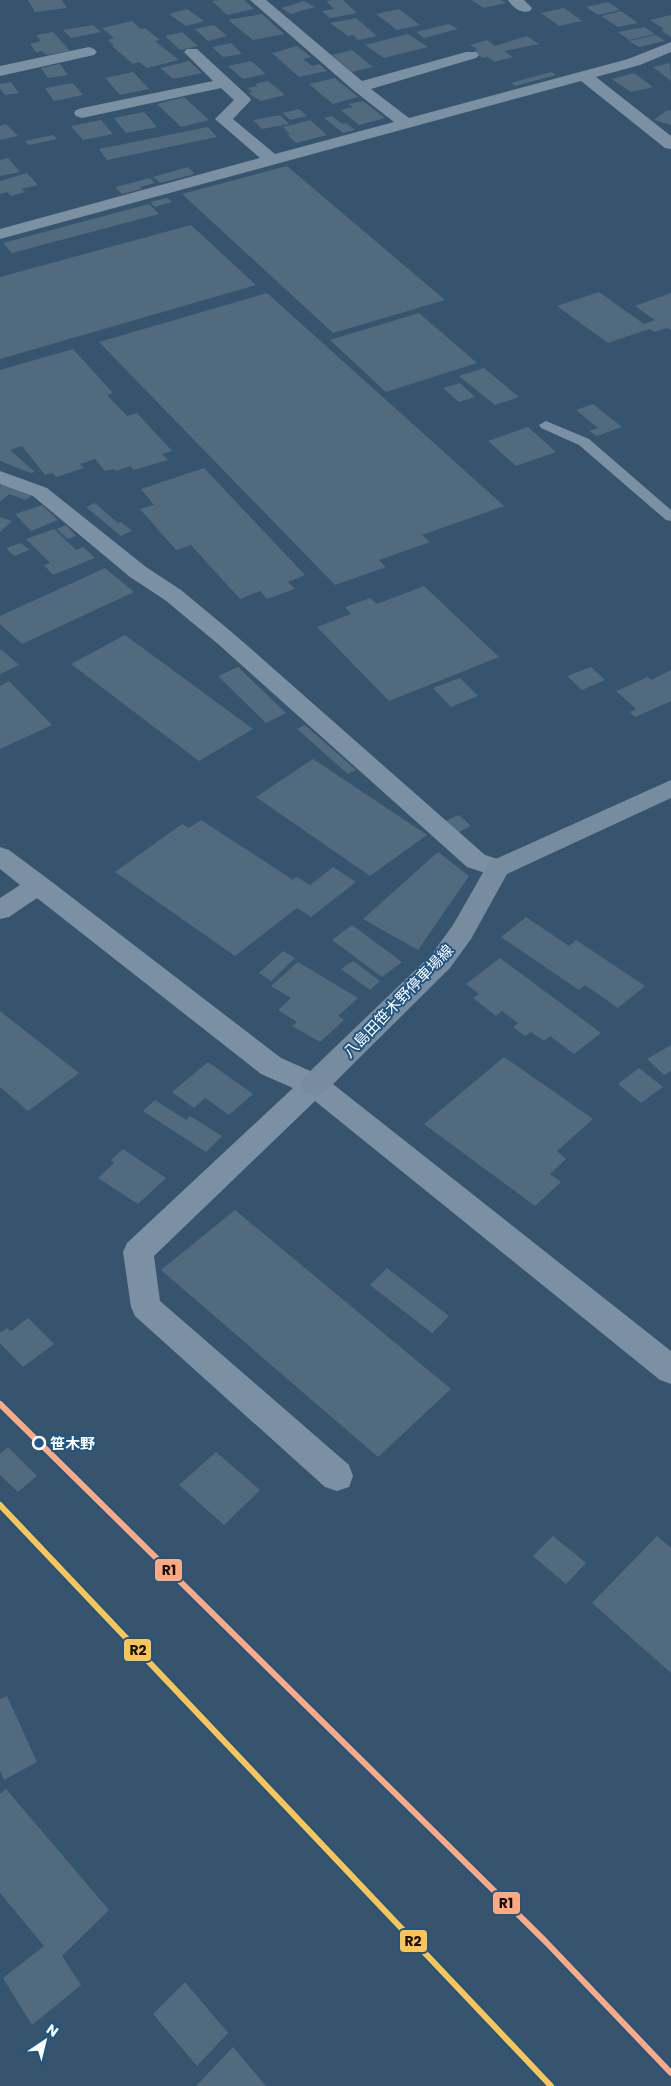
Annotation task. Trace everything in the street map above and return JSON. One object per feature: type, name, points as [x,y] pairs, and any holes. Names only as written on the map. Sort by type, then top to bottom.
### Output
[{"type":"main road","points":[[498,868],[671,788]]},
{"type":"main road","name":"八島田笹木野停車場線","points":[[314,1085],[441,961],[462,932],[498,868]]},
{"type":"street","points":[[267,3],[359,87],[406,124]]},
{"type":"street","points":[[0,234],[634,62],[671,47]]},
{"type":"street","points":[[0,71],[90,52]]},
{"type":"street","points":[[192,52],[243,100],[223,119],[271,159]]},
{"type":"street","points":[[359,87],[471,55]]},
{"type":"street","points":[[583,75],[671,144]]},
{"type":"street","points":[[82,113],[224,83]]},
{"type":"street","points":[[0,477],[40,492],[138,572],[173,595],[226,639],[476,861],[498,868]]},
{"type":"street","points":[[0,856],[271,1066],[314,1085],[671,1370]]},
{"type":"street","points":[[0,910],[39,885]]},
{"type":"street","points":[[314,1085],[138,1252],[146,1307],[337,1476]]},
{"type":"lane","points":[[546,425],[584,442],[671,517]]},
{"type":"building","points":[[28,0],[62,0],[67,8],[35,12]]},
{"type":"building","points":[[244,0],[254,9],[227,15],[212,1]]},
{"type":"building","points":[[343,0],[357,13],[330,18],[322,11],[334,9],[326,1]]},
{"type":"building","points":[[471,0],[501,0],[506,3],[484,8]]},
{"type":"building","points":[[304,1],[315,7],[291,14],[281,8]]},
{"type":"building","points":[[608,2],[620,10],[598,15],[586,7]]},
{"type":"building","points":[[564,8],[582,21],[559,26],[541,13]]},
{"type":"building","points":[[187,9],[204,21],[186,26],[169,14]]},
{"type":"building","points":[[399,9],[420,25],[397,30],[376,14]]},
{"type":"building","points":[[621,11],[638,23],[618,27],[601,16]]},
{"type":"building","points":[[262,14],[284,34],[253,40],[228,20]]},
{"type":"building","points":[[671,15],[671,37],[661,30],[664,29],[650,20]]},
{"type":"building","points":[[356,18],[377,36],[358,40],[353,35],[348,36],[330,23]]},
{"type":"building","points":[[132,21],[141,29],[145,28],[160,40],[155,41],[179,60],[147,68],[139,62],[133,64],[112,46],[114,45],[108,40],[114,38],[102,28]]},
{"type":"building","points":[[449,24],[458,29],[424,38],[416,32]]},
{"type":"building","points":[[93,25],[101,32],[71,38],[63,30]]},
{"type":"building","points":[[214,25],[227,36],[208,41],[195,29]]},
{"type":"building","points":[[644,27],[655,34],[629,40],[618,32]]},
{"type":"building","points":[[53,32],[70,51],[47,55],[42,51],[36,52],[30,44],[41,41],[36,35]]},
{"type":"building","points":[[182,32],[198,46],[180,50],[165,36]]},
{"type":"building","points":[[408,34],[428,47],[384,58],[365,45]]},
{"type":"building","points":[[656,35],[665,41],[639,47],[629,41]]},
{"type":"building","points":[[527,36],[539,44],[504,51],[513,57],[495,62],[488,57],[483,58],[473,52],[478,50],[470,45],[487,40],[495,46]]},
{"type":"building","points":[[231,43],[242,54],[223,57],[212,47]]},
{"type":"building","points":[[297,46],[311,57],[303,59],[312,66],[319,64],[327,71],[299,77],[272,53]]},
{"type":"building","points":[[352,50],[373,67],[352,72],[332,55]]},
{"type":"building","points":[[189,61],[202,73],[173,79],[160,68]]},
{"type":"building","points":[[251,61],[266,74],[243,79],[228,66]]},
{"type":"building","points":[[670,63],[671,81],[653,67]]},
{"type":"building","points":[[60,64],[68,75],[48,78],[41,68]]},
{"type":"building","points":[[133,72],[149,89],[120,95],[105,78]]},
{"type":"building","points":[[551,72],[556,75],[515,86],[511,83]]},
{"type":"building","points":[[634,73],[653,87],[631,92],[612,79]]},
{"type":"building","points":[[335,78],[358,97],[333,104],[309,84]]},
{"type":"building","points":[[268,81],[285,95],[261,101],[248,93],[253,92],[248,88]]},
{"type":"building","points":[[11,82],[19,93],[5,95],[0,88],[0,84]]},
{"type":"building","points":[[73,83],[83,95],[54,101],[45,88]]},
{"type":"building","points":[[184,97],[209,120],[181,127],[157,104]]},
{"type":"building","points":[[363,101],[385,118],[359,125],[341,110],[353,107],[349,104]]},
{"type":"building","points":[[299,109],[307,116],[290,120],[282,113]]},
{"type":"building","points":[[667,110],[671,111],[671,125],[654,120]]},
{"type":"building","points":[[144,112],[157,127],[126,133],[114,118]]},
{"type":"building","points":[[280,115],[289,124],[262,129],[253,120]]},
{"type":"building","points":[[332,116],[342,124],[346,123],[355,130],[343,133],[324,118]]},
{"type":"building","points":[[101,120],[113,134],[83,140],[71,126]]},
{"type":"building","points":[[310,120],[327,135],[296,143],[283,127]]},
{"type":"building","points":[[6,124],[18,136],[0,140],[0,126]]},
{"type":"building","points":[[208,127],[217,137],[107,160],[99,149]]},
{"type":"building","points":[[53,135],[57,139],[29,145],[25,141]]},
{"type":"building","points":[[8,158],[20,172],[0,176],[0,160]]},
{"type":"building","points":[[287,166],[445,300],[333,333],[182,194]]},
{"type":"building","points":[[188,167],[195,174],[160,183],[153,177]]},
{"type":"building","points":[[27,173],[38,185],[21,189],[25,192],[11,196],[7,192],[0,194],[0,181]]},
{"type":"building","points":[[150,178],[155,183],[140,187],[142,189],[122,194],[115,187]]},
{"type":"building","points":[[167,198],[172,202],[155,207],[150,202]]},
{"type":"building","points":[[149,204],[159,214],[12,253],[3,243]]},
{"type":"building","points":[[191,225],[256,285],[0,359],[0,277]]},
{"type":"building","points":[[599,292],[644,324],[655,320],[635,306],[671,293],[671,330],[667,328],[655,332],[649,329],[608,343],[557,306]]},
{"type":"building","points":[[267,293],[504,506],[422,535],[430,542],[379,560],[386,567],[335,585],[99,342]]},
{"type":"building","points":[[419,313],[477,363],[386,392],[330,340]]},
{"type":"building","points":[[73,349],[113,393],[107,395],[127,416],[137,413],[172,451],[162,454],[168,460],[134,470],[130,466],[116,471],[114,469],[105,471],[95,459],[80,464],[84,468],[56,477],[53,473],[45,475],[22,446],[10,450],[35,472],[31,473],[0,461],[0,370]]},
{"type":"building","points":[[484,368],[519,397],[495,405],[459,376]]},
{"type":"building","points":[[460,383],[475,397],[459,402],[443,388]]},
{"type":"building","points":[[593,404],[622,427],[597,436],[589,431],[598,428],[576,410]]},
{"type":"building","points":[[528,427],[556,452],[516,466],[488,441]]},
{"type":"building","points":[[204,468],[305,575],[288,582],[295,589],[267,599],[260,591],[240,599],[191,545],[176,550],[140,509],[154,505],[141,489]]},
{"type":"building","points":[[2,484],[32,495],[26,500],[9,494],[0,502],[0,486]]},
{"type":"building","points":[[95,503],[118,523],[121,522],[132,531],[121,536],[86,507]]},
{"type":"building","points":[[42,505],[58,520],[31,531],[15,514]]},
{"type":"building","points":[[0,517],[12,521],[0,532]]},
{"type":"building","points":[[66,525],[76,536],[68,539],[57,529]]},
{"type":"building","points":[[54,529],[76,550],[83,547],[95,558],[53,575],[44,565],[50,563],[26,539]]},
{"type":"building","points":[[21,543],[29,550],[14,556],[6,548]]},
{"type":"building","points":[[105,568],[134,592],[22,644],[0,624],[0,616]]},
{"type":"building","points":[[424,586],[499,657],[389,701],[317,627],[351,614],[345,607],[370,598],[377,604]]},
{"type":"building","points":[[125,635],[253,729],[199,761],[71,664]]},
{"type":"building","points":[[0,650],[2,650],[19,665],[0,674]]},
{"type":"building","points":[[238,667],[286,713],[266,723],[218,676]]},
{"type":"building","points":[[591,667],[605,680],[582,690],[567,676]]},
{"type":"building","points":[[671,670],[671,701],[635,717],[630,712],[636,709],[616,691],[648,677],[651,680]]},
{"type":"building","points":[[460,678],[478,696],[451,707],[433,688]]},
{"type":"building","points":[[9,681],[52,725],[0,749],[0,686]]},
{"type":"building","points":[[305,725],[356,770],[348,774],[297,729]]},
{"type":"building","points":[[313,759],[427,835],[370,876],[256,797]]},
{"type":"building","points":[[459,815],[471,826],[457,833],[445,821]]},
{"type":"building","points":[[201,820],[293,880],[297,877],[310,885],[333,867],[356,882],[311,917],[297,908],[235,956],[115,872],[182,824],[189,828]]},
{"type":"building","points":[[438,852],[469,876],[418,950],[363,919]]},
{"type":"building","points":[[526,917],[569,946],[576,940],[645,986],[618,1008],[585,985],[579,990],[501,937]]},
{"type":"building","points":[[352,925],[402,962],[382,977],[332,940]]},
{"type":"building","points":[[283,951],[295,958],[271,981],[259,973]]},
{"type":"building","points":[[500,958],[601,1033],[574,1054],[550,1036],[544,1041],[531,1032],[525,1036],[513,1027],[518,1023],[502,1011],[496,1016],[473,998],[479,994],[466,984]]},
{"type":"building","points":[[353,961],[380,981],[370,990],[341,969]]},
{"type":"building","points":[[298,962],[358,998],[338,1016],[344,1020],[320,1042],[292,1026],[297,1022],[278,1010],[291,998],[271,986]]},
{"type":"building","points":[[0,1011],[79,1073],[28,1111],[0,1087]]},
{"type":"building","points":[[671,1045],[671,1071],[664,1075],[647,1059]]},
{"type":"building","points":[[504,1057],[593,1119],[557,1151],[566,1159],[550,1174],[561,1182],[535,1206],[424,1124]]},
{"type":"building","points":[[208,1062],[253,1094],[229,1115],[205,1098],[194,1108],[172,1092]]},
{"type":"building","points":[[639,1068],[663,1087],[641,1103],[618,1084]]},
{"type":"building","points":[[155,1100],[186,1120],[190,1116],[222,1136],[206,1152],[143,1111]]},
{"type":"building","points":[[123,1149],[166,1178],[138,1204],[98,1178],[114,1163],[111,1160]]},
{"type":"building","points":[[235,1210],[451,1389],[378,1457],[161,1270]]},
{"type":"building","points":[[387,1268],[449,1316],[432,1333],[370,1285]]},
{"type":"building","points":[[28,1318],[54,1344],[23,1367],[0,1343],[0,1333],[7,1328],[11,1331]]},
{"type":"building","points":[[8,1447],[37,1476],[18,1492],[0,1475],[0,1454]]},
{"type":"building","points":[[216,1452],[260,1490],[224,1525],[179,1485]]},
{"type":"building","points":[[553,1536],[586,1563],[566,1584],[533,1556]]},
{"type":"building","points":[[657,1536],[671,1548],[671,1673],[592,1603]]},
{"type":"building","points":[[7,1696],[37,1762],[4,1780],[0,1770],[0,1699]]},
{"type":"building","points":[[6,1789],[109,1910],[62,1956],[81,1985],[32,2025],[3,1978],[44,1946],[0,1893],[0,1794]]},
{"type":"building","points":[[185,1982],[228,2033],[197,2066],[153,2014]]},
{"type":"building","points":[[233,2047],[266,2086],[196,2086]]},
{"type":"transit line","name":"R1","points":[[0,1404],[545,1941],[671,2073]]},
{"type":"transit line","name":"R2","points":[[0,1505],[551,2086]]},
{"type":"place","name":"笹木野","points":[[39,1443]]}]
